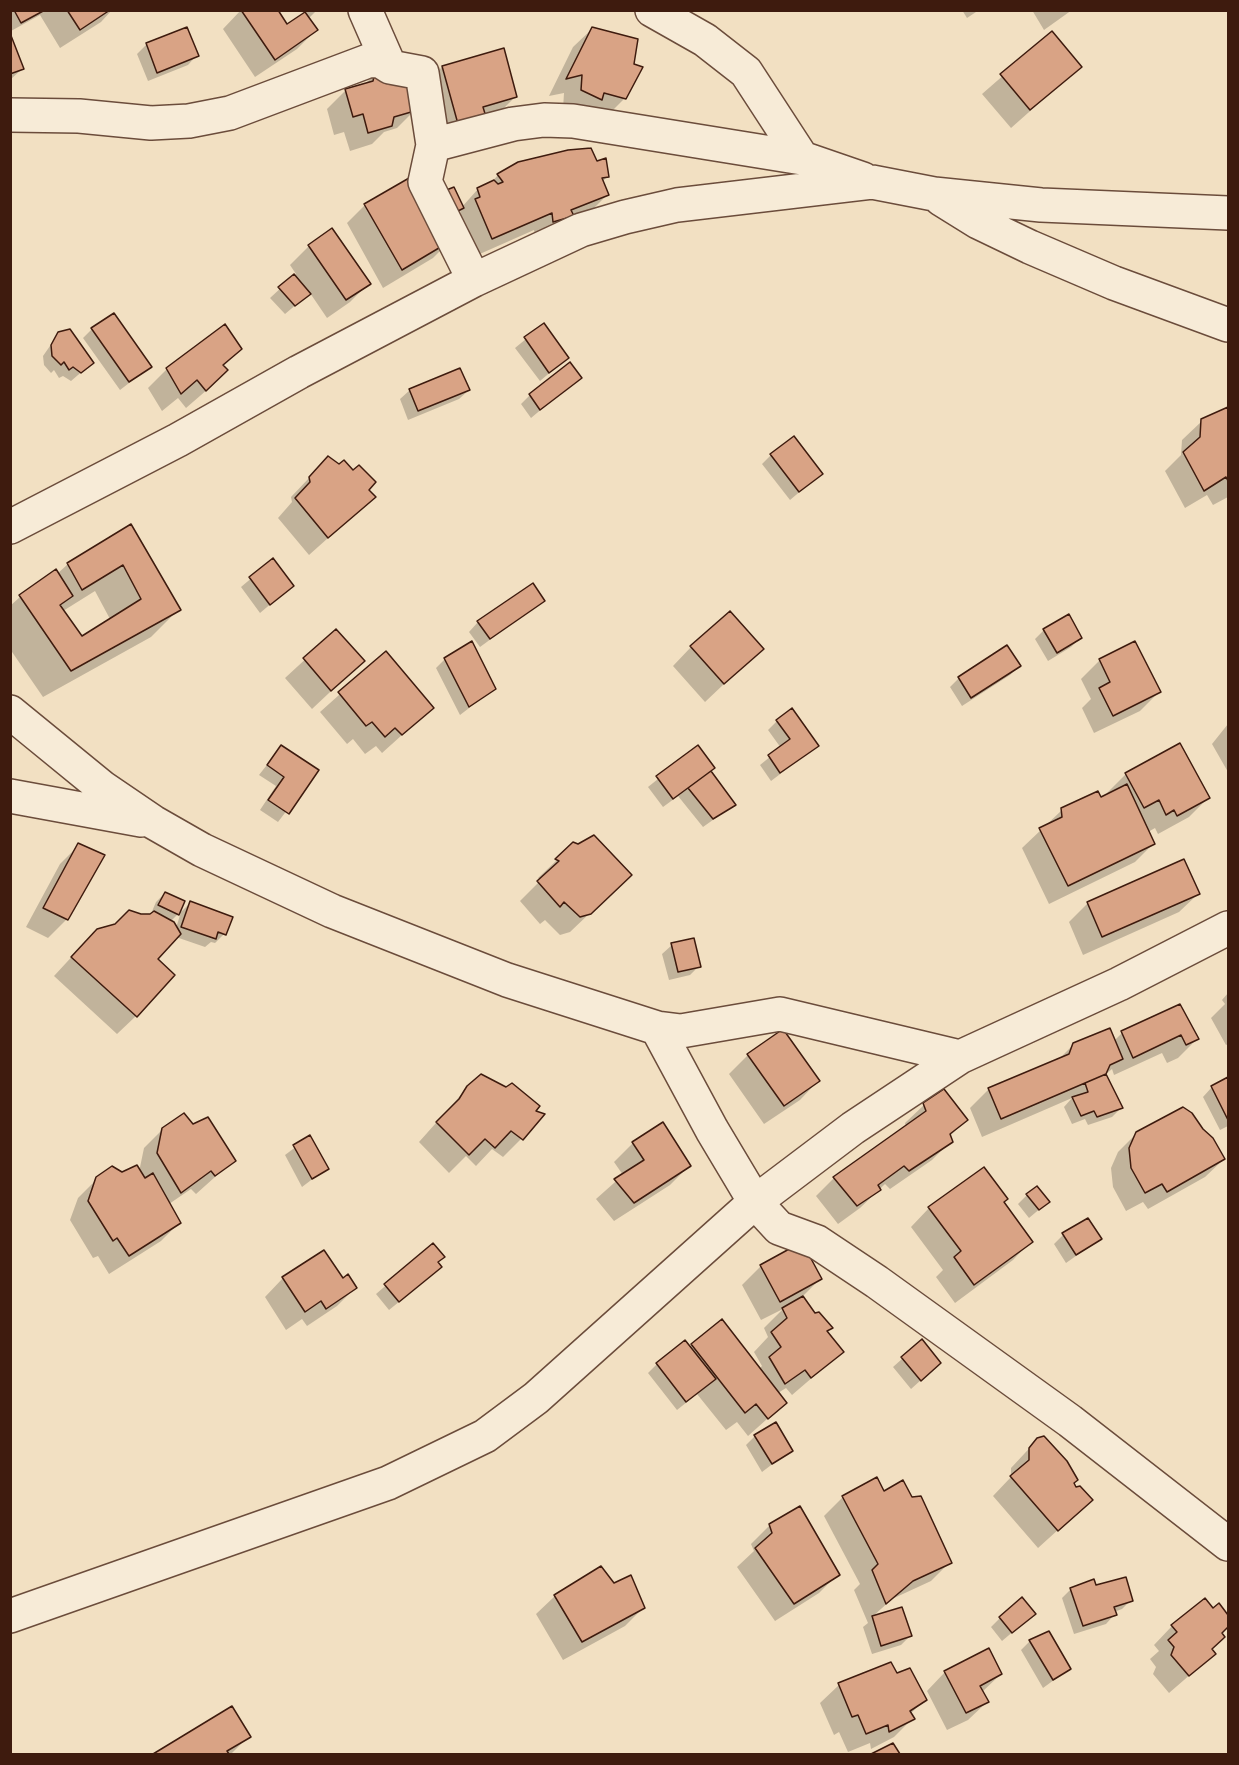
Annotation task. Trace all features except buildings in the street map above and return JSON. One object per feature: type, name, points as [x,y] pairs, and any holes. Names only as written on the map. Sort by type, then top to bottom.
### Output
[{"type":"street","points":[[365,10],[390,66]]},
{"type":"street","points":[[652,10],[705,40],[746,72],[802,158]]},
{"type":"street","points":[[10,115],[79,116],[151,123],[189,121],[230,113],[368,61],[379,60],[390,66],[422,73],[433,145],[424,182],[474,280]]},
{"type":"street","points":[[433,145],[513,124],[544,120],[573,121],[802,158],[872,182],[934,194],[1075,207],[1228,213]]},
{"type":"street","points":[[10,527],[178,440],[299,372],[474,280],[581,230],[677,205],[872,182]]},
{"type":"street","points":[[934,194],[978,222],[1030,247],[1114,283],[1228,325]]},
{"type":"street","points":[[10,712],[103,788],[153,822],[202,850],[332,910],[507,980],[657,1028],[681,1031],[780,1014],[960,1057]]},
{"type":"street","points":[[10,795],[153,822]]},
{"type":"street","points":[[10,1616],[388,1483],[485,1436],[536,1398],[755,1202],[854,1128],[960,1057],[1119,984],[1228,928]]},
{"type":"street","points":[[657,1028],[712,1130],[755,1202],[779,1228],[817,1242],[840,1256],[1070,1421],[1228,1544]]}]
